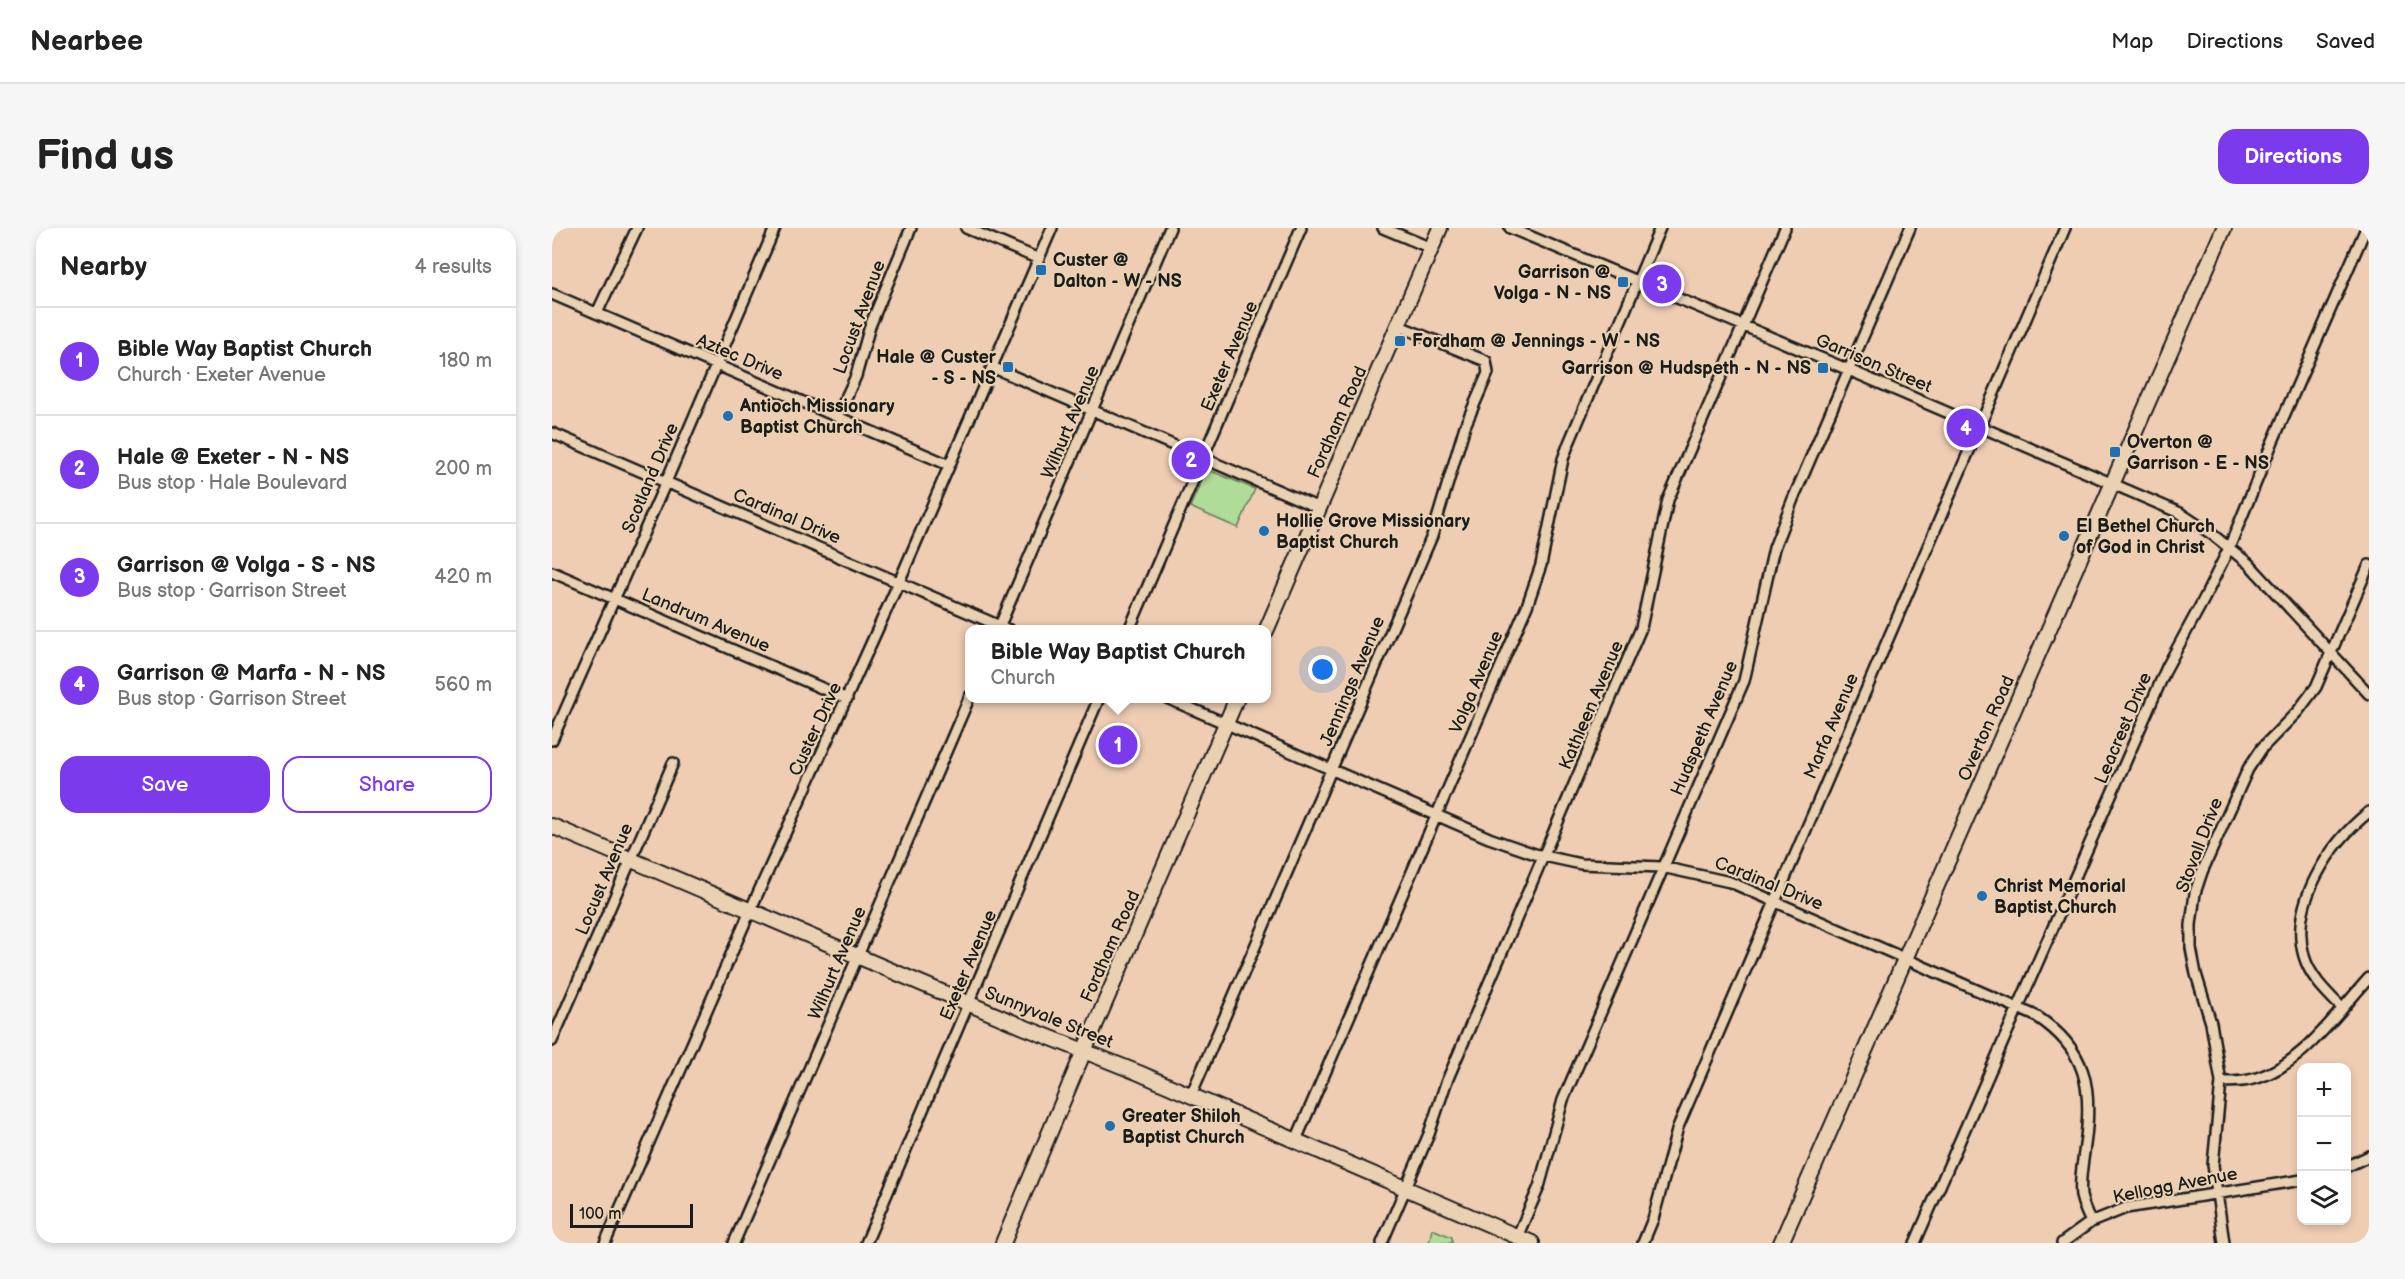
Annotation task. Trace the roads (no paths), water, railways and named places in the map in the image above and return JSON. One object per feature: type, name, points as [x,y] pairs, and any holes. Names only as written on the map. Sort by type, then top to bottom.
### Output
[{"type":"street","points":[[597,313],[637,228]]},
{"type":"street","name":"Scotland Drive","points":[[552,740],[775,228]]},
{"type":"street","name":"Locust Avenue","points":[[837,417],[856,376],[870,326],[911,228]]},
{"type":"street","points":[[966,228],[1039,259]]},
{"type":"street","name":"Custer Drive","points":[[605,1243],[751,910],[899,582],[1052,228]]},
{"type":"street","name":"Wilhurt Avenue","points":[[1003,625],[1170,228]]},
{"type":"street","name":"Exeter Avenue","points":[[1131,625],[1301,228]]},
{"type":"street","points":[[1383,228],[1431,248]]},
{"type":"street","name":"Fordham Road","points":[[1269,625],[1440,228]]},
{"type":"street","name":"Garrison Street","points":[[1510,228],[1849,370],[2180,513],[2249,564],[2369,694]]},
{"type":"street","name":"Volga Avenue","points":[[1296,1140],[1535,585],[1569,443],[1660,228]]},
{"type":"street","name":"Kathleen Avenue","points":[[1382,1243],[1429,1134],[1446,1083],[1641,628],[1668,500],[1785,228]]},
{"type":"street","name":"Hudspeth Avenue","points":[[1518,1237],[1539,1187],[1563,1100],[1744,681],[1774,548],[1910,228]]},
{"type":"street","name":"Marfa Avenue","points":[[1643,1243],[1653,1219],[1678,1127],[2065,228]]},
{"type":"street","name":"Overton Road","points":[[1781,1243],[2224,228]]},
{"type":"street","name":"Leacrest Drive","points":[[1915,1243],[2167,667],[2229,548],[2366,228]]},
{"type":"street","name":"Aztec Drive","points":[[552,294],[949,465]]},
{"type":"street","name":"Jennings Avenue","points":[[1191,1095],[1432,536],[1465,426],[1488,373],[1486,361],[1399,326]]},
{"type":"street","points":[[992,367],[1319,508]]},
{"type":"street","name":"Cardinal Drive","points":[[552,433],[995,625]]},
{"type":"street","name":"Stovall Drive","points":[[2224,1243],[2216,1192],[2213,1151],[2221,1082],[2211,1023],[2196,974],[2191,948],[2195,894],[2202,872],[2248,769],[2262,748],[2298,711],[2316,687],[2369,565]]},
{"type":"street","name":"Landrum Avenue","points":[[552,572],[847,699]]},
{"type":"street","name":"Wilhurt Avenue","points":[[734,1243],[966,703]]},
{"type":"street","name":"Exeter Avenue","points":[[866,1243],[1097,703]]},
{"type":"street","name":"Cardinal Drive","points":[[1176,703],[1489,838],[1544,856],[1601,866],[1662,867],[1720,879],[2036,1016],[2055,1028],[2078,1059],[2085,1077],[2089,1098],[2081,1193],[2091,1222]]},
{"type":"street","name":"Fordham Road","points":[[1003,1243],[1084,1050],[1235,703]]},
{"type":"street","name":"Locust Avenue","points":[[552,1041],[673,763]]},
{"type":"street","points":[[2342,1008],[2314,976],[2303,951],[2301,927],[2304,909],[2321,869],[2349,829],[2369,812]]},
{"type":"street","name":"Sunnyvale Street","points":[[552,826],[858,957],[1191,1095],[1532,1243]]},
{"type":"street","points":[[2221,1082],[2250,1080],[2279,1070],[2298,1056],[2369,978]]},
{"type":"street","points":[[2351,1165],[2369,1156]]},
{"type":"street","name":"Kellogg Avenue","points":[[2062,1243],[2091,1222],[2126,1208],[2297,1181]]},
{"type":"place","name":"Custer @ Dalton - W - NS","points":[[1041,270]]},
{"type":"place","name":"Garrison @ Volga - N - NS","points":[[1623,282]]},
{"type":"place","name":"Garrison @ Volga - S - NS","points":[[1662,284]]},
{"type":"place","name":"Fordham @ Jennings - W - NS","points":[[1400,341]]},
{"type":"place","name":"Hale @ Custer - S - NS","points":[[1008,367]]},
{"type":"place","name":"Garrison @ Hudspeth - N - NS","points":[[1823,368]]},
{"type":"place","name":"Antioch Missionary Baptist Church","points":[[728,416]]},
{"type":"place","name":"Garrison @ Marfa - N - NS","points":[[1966,428]]},
{"type":"place","name":"Overton @ Garrison - E - NS","points":[[2115,452]]},
{"type":"place","name":"Hale @ Exeter - N - NS","points":[[1191,460]]},
{"type":"place","name":"Hollie Grove Missionary Baptist Church","points":[[1264,531]]},
{"type":"place","name":"El Bethel Church of God in Christ","points":[[2064,536]]},
{"type":"place","name":"Bible Way Baptist Church","points":[[1118,745]]},
{"type":"place","name":"Christ Memorial Baptist Church","points":[[1982,896]]},
{"type":"place","name":"Greater Shiloh Baptist Church","points":[[1110,1126]]}]
